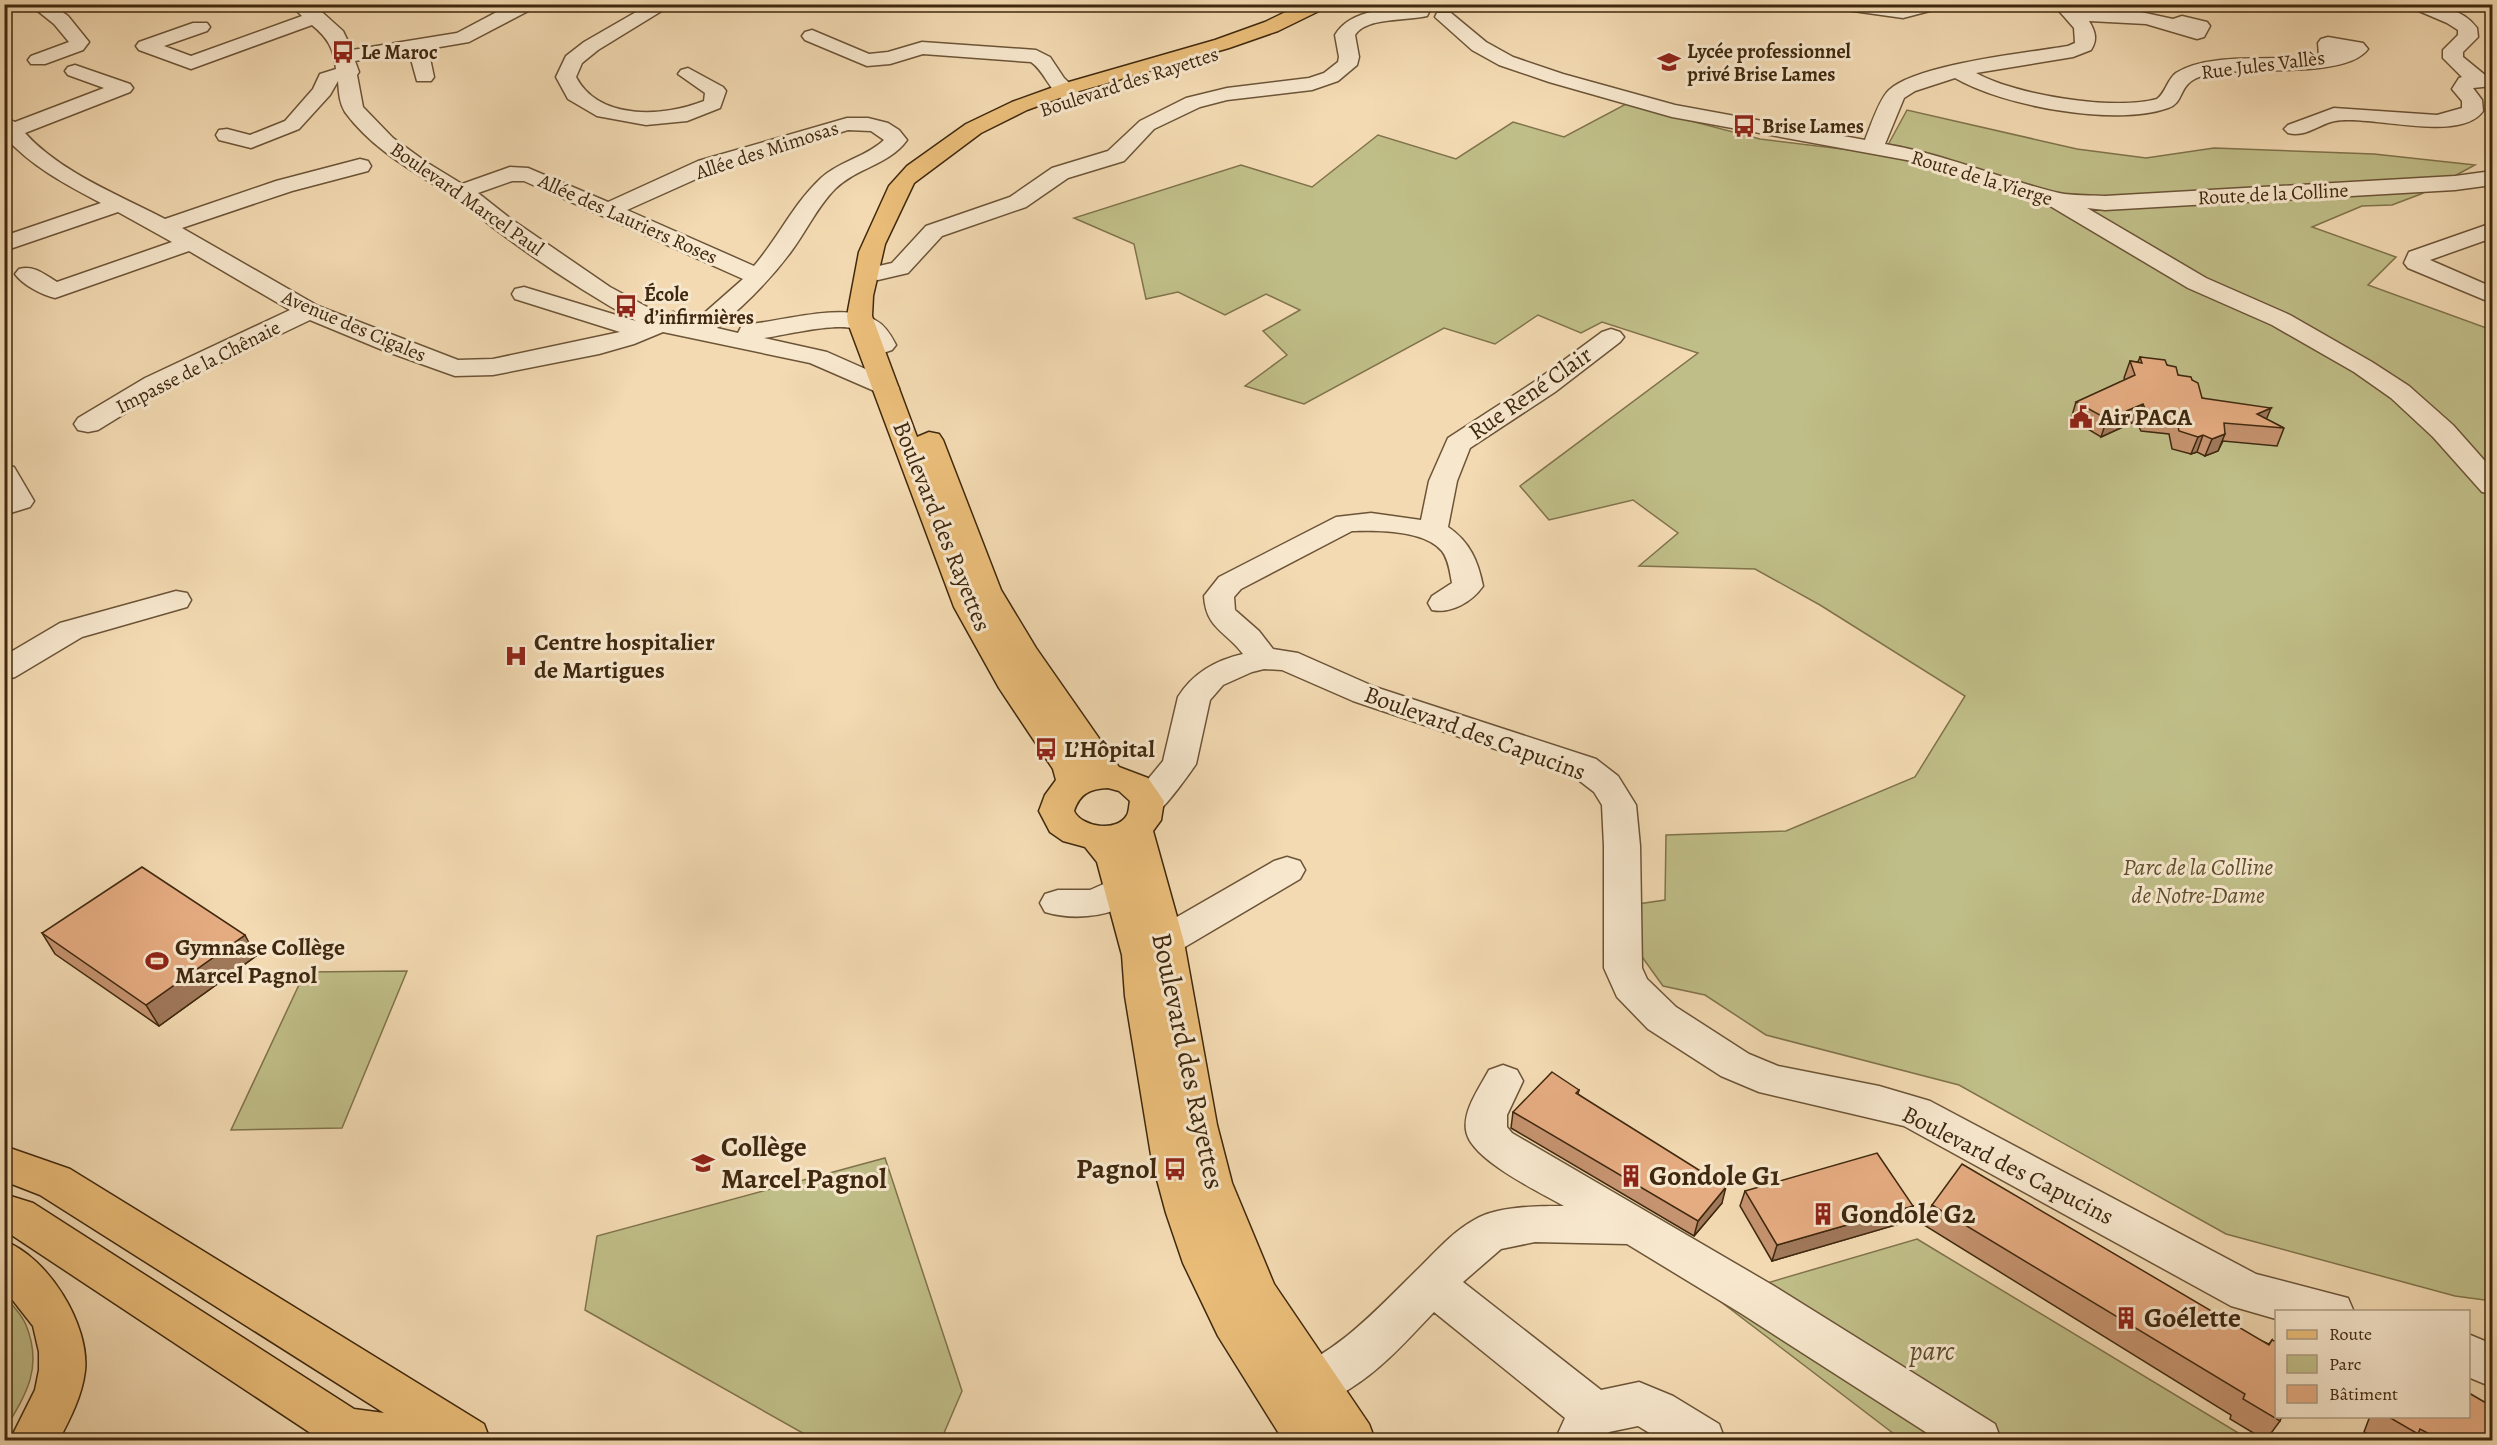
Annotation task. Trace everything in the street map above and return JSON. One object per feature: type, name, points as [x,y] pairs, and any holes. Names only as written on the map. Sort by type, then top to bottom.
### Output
[{"type":"main road","name":"Boulevard des Rayettes","points":[[869,324],[858,310],[869,254],[878,230],[897,200],[899,187],[954,141],[1003,115],[1220,45],[1298,15],[1318,4]]},
{"type":"main road","name":"Boulevard des Rayettes","points":[[869,324],[880,256],[906,206],[936,173],[987,135],[1069,94],[1254,42],[1338,4]]},
{"type":"main road","name":"Boulevard des Rayettes","points":[[895,382],[969,607],[1122,805],[1142,853],[1153,949],[1144,996],[1173,1161],[1187,1214],[1205,1263],[1234,1322],[1297,1390],[1352,1440]]},
{"type":"main road","name":"Boulevard des Rayettes","points":[[1029,684],[1070,768],[1074,784]]},
{"type":"main road","points":[[1090,778],[1122,805],[1071,831],[1062,824],[1058,815],[1060,798],[1074,784],[1090,778]]},
{"type":"main road","name":"Boulevard des Rayettes","points":[[1122,805],[1114,858],[1124,888],[1153,949]]},
{"type":"main road","points":[[4,1145],[54,1182],[467,1440]]},
{"type":"main road","points":[[4,1163],[54,1182]]},
{"type":"main road","points":[[4,1212],[18,1216],[353,1435],[413,1440]]},
{"type":"main road","points":[[4,1260],[43,1302],[56,1323],[62,1342],[64,1364],[60,1383],[35,1434]]},
{"type":"main road","name":"Boulevard des Rayettes","points":[[1297,1390],[1309,1440]]},
{"type":"street","points":[[38,4],[61,20],[79,42],[76,46],[38,60]]},
{"type":"street","points":[[227,135],[251,142],[292,125],[323,92],[327,78],[347,64],[417,45],[462,38],[527,4]]},
{"type":"street","points":[[664,4],[591,46],[573,60],[566,77],[575,95],[604,112],[646,118],[687,115],[712,104],[716,91],[688,74]]},
{"type":"street","points":[[1846,4],[1903,12],[1934,4]]},
{"type":"street","points":[[2419,4],[2454,19],[2467,28],[2468,37],[2453,50],[2453,57],[2464,69],[2487,81]]},
{"type":"street","points":[[878,273],[900,268],[934,231],[1018,202],[1060,174],[1116,156],[1147,125],[1193,102],[1237,92],[1312,84],[1331,77],[1347,65],[1349,57],[1345,35],[1349,28],[1369,19],[1433,10]]},
{"type":"street","name":"Route de la Vierge","points":[[1433,10],[1479,46],[1506,61],[1556,78],[1672,111],[1914,155],[2053,198],[2197,283],[2281,320],[2363,367],[2400,392],[2434,423],[2493,486]]},
{"type":"street","points":[[2067,10],[2158,20],[2170,25]]},
{"type":"street","points":[[1872,148],[1895,95],[1901,89],[1922,80],[2080,49],[2086,43],[2086,30],[2067,10]]},
{"type":"street","points":[[200,27],[146,46],[191,63],[307,11]]},
{"type":"street","name":"Boulevard Marcel Paul","points":[[307,11],[336,35],[347,64],[350,101],[354,109],[385,143],[418,167],[461,192],[566,268],[659,325],[700,330],[750,332],[842,321],[869,324]]},
{"type":"street","points":[[812,36],[867,60],[890,58],[922,48],[1036,56],[1048,64],[1054,78],[1069,94]]},
{"type":"street","points":[[417,45],[424,76]]},
{"type":"street","name":"Rue Jules Vallès","points":[[1959,72],[1986,87],[2024,97],[2110,108],[2131,108],[2163,104],[2170,99],[2179,82],[2188,75],[2215,68],[2269,63],[2308,64],[2336,56]]},
{"type":"street","points":[[8,127],[123,88],[75,71]]},
{"type":"street","points":[[2295,129],[2334,114],[2437,121],[2457,118],[2473,111],[2472,100],[2462,89],[2466,82],[2487,81]]},
{"type":"street","name":"Allée des Mimosas","points":[[608,210],[706,166],[847,124],[870,124],[889,130],[896,140],[890,149],[837,175],[811,203],[759,277],[700,330]]},
{"type":"street","name":"Avenue des Cigales","points":[[8,127],[29,151],[52,168],[164,227],[309,311],[455,368],[493,366],[558,354],[608,343],[659,325]]},
{"type":"street","points":[[164,227],[284,186],[360,166]]},
{"type":"street","name":"Allée des Lauriers Roses","points":[[461,192],[519,173],[528,175],[759,277]]},
{"type":"street","name":"Route de la Colline","points":[[2053,198],[2105,203],[2454,183],[2493,178]]},
{"type":"street","points":[[795,327],[840,307],[855,292],[860,257],[866,239],[883,208],[899,187]]},
{"type":"street","points":[[4,244],[119,204]]},
{"type":"street","points":[[4,221],[42,231]]},
{"type":"street","points":[[2493,230],[2424,254],[2417,257],[2416,263],[2493,296]]},
{"type":"street","points":[[27,274],[54,291],[190,243]]},
{"type":"street","points":[[524,294],[659,325]]},
{"type":"street","name":"Impasse de la Chênaie","points":[[88,424],[154,384],[309,311]]},
{"type":"street","name":"Boulevard Marcel Paul","points":[[749,342],[829,339],[869,324]]},
{"type":"street","name":"Boulevard des Rayettes","points":[[869,324],[880,339],[895,382]]},
{"type":"street","name":"Boulevard Marcel Paul","points":[[700,330],[818,357],[895,382]]},
{"type":"street","name":"Rue René Clair","points":[[1433,530],[1443,482],[1458,444],[1546,386],[1611,337]]},
{"type":"street","points":[[4,474],[20,501],[4,507]]},
{"type":"street","points":[[1264,659],[1248,638],[1230,624],[1220,611],[1219,596],[1230,583],[1346,523],[1371,522],[1433,530],[1453,542],[1464,563],[1468,586],[1443,603]]},
{"type":"street","points":[[4,670],[71,630],[176,600]]},
{"type":"street","name":"Boulevard des Capucins","points":[[1122,805],[1179,765],[1194,698],[1212,678],[1242,664],[1264,659],[1287,660],[1364,694],[1490,738],[1538,750],[1584,767],[1606,783],[1619,805],[1623,968],[1631,987],[1662,1017],[1736,1065],[1773,1081],[1879,1102],[1916,1113],[2247,1292],[2328,1310]]},
{"type":"street","points":[[1153,949],[1287,870]]},
{"type":"street","points":[[1058,903],[1088,905],[1124,888]]},
{"type":"street","points":[[1503,1082],[1488,1114],[1486,1132],[1497,1145],[1758,1300],[1978,1440]]},
{"type":"street","points":[[1297,1390],[1356,1359],[1461,1255],[1490,1232],[1535,1224],[1631,1226]]},
{"type":"street","points":[[1432,1284],[1586,1427],[1639,1404],[1656,1411],[1702,1440]]},
{"type":"street","points":[[2470,1355],[2493,1366]]},
{"type":"green space","name":"Parc de la Colline de Notre-Dame","points":[[1626,104],[1760,139],[1883,154],[1907,110],[2077,149],[2146,158],[2214,148],[2374,154],[2475,165],[2421,194],[2392,205],[2362,206],[2312,227],[2396,257],[2368,285],[2492,330],[2492,1301],[2455,1296],[2226,1234],[1959,1085],[1766,1035],[1705,995],[1663,986],[1640,954],[1638,904],[1665,900],[1666,835],[1786,831],[1915,777],[1965,696],[1820,605],[1755,569],[1639,566],[1678,533],[1633,500],[1549,520],[1520,486],[1698,353],[1602,322],[1581,333],[1538,315],[1495,344],[1444,328],[1304,404],[1245,386],[1287,355],[1263,331],[1300,310],[1266,294],[1225,315],[1178,292],[1146,299],[1134,244],[1074,218],[1241,165],[1312,187],[1378,135],[1456,159],[1513,122],[1564,137]]},
{"type":"green space","points":[[407,971],[342,1128],[231,1130],[305,972]]},
{"type":"green space","points":[[885,1158],[962,1391],[941,1440],[815,1440],[585,1310],[597,1236]]},
{"type":"green space","name":"parc","points":[[1917,1239],[2250,1440],[1902,1440],[1716,1298]]},
{"type":"green space","points":[[4,1295],[24,1321],[33,1354],[33,1367],[26,1391],[5,1429]]},
{"type":"building","points":[[2140,357],[2165,360],[2167,365],[2176,367],[2178,375],[2191,377],[2198,383],[2202,398],[2271,408],[2257,414],[2284,428],[2224,423],[2225,434],[2212,439],[2179,431],[2176,417],[2147,413],[2143,404],[2107,419],[2076,402],[2135,375],[2130,361],[2142,363]]},
{"type":"building","name":"Gymnase Collège Marcel Pagnol","points":[[142,867],[245,935],[146,1005],[42,933]]},
{"type":"building","points":[[1552,1072],[1579,1090],[1576,1093],[1726,1187],[1698,1221],[1513,1112]]},
{"type":"building","name":"Gondole G2","points":[[1877,1153],[1913,1206],[1777,1245],[1745,1191]]},
{"type":"building","points":[[1962,1164],[2269,1345],[2272,1340],[2275,1341],[2275,1418],[2281,1418],[2280,1421],[2243,1399],[2245,1394],[1932,1205]]},
{"type":"building","points":[[2470,1394],[2493,1407],[2493,1440],[2441,1440],[2420,1429],[2418,1434],[2390,1418],[2470,1418]]},
{"type":"place","name":"Le Maroc","points":[[343,52]]},
{"type":"place","name":"Lycée professionnel privé Brise Lames","points":[[1669,62]]},
{"type":"place","name":"Brise Lames","points":[[1744,126]]},
{"type":"place","name":"École d’infirmières","points":[[626,306]]},
{"type":"place","name":"Air PACA","points":[[2081,417]]},
{"type":"place","name":"Centre hospitalier de Martigues","points":[[516,656]]},
{"type":"place","name":"L’Hôpital","points":[[1046,749]]},
{"type":"place","name":"Gymnase Collège Marcel Pagnol","points":[[157,961]]},
{"type":"place","name":"Collège Marcel Pagnol","points":[[703,1163]]},
{"type":"place","name":"Pagnol","points":[[1175,1169]]},
{"type":"place","name":"Gondole G1","points":[[1631,1176]]},
{"type":"place","name":"Gondole G2","points":[[1823,1214]]},
{"type":"place","name":"Goélette","points":[[2126,1318]]}]
